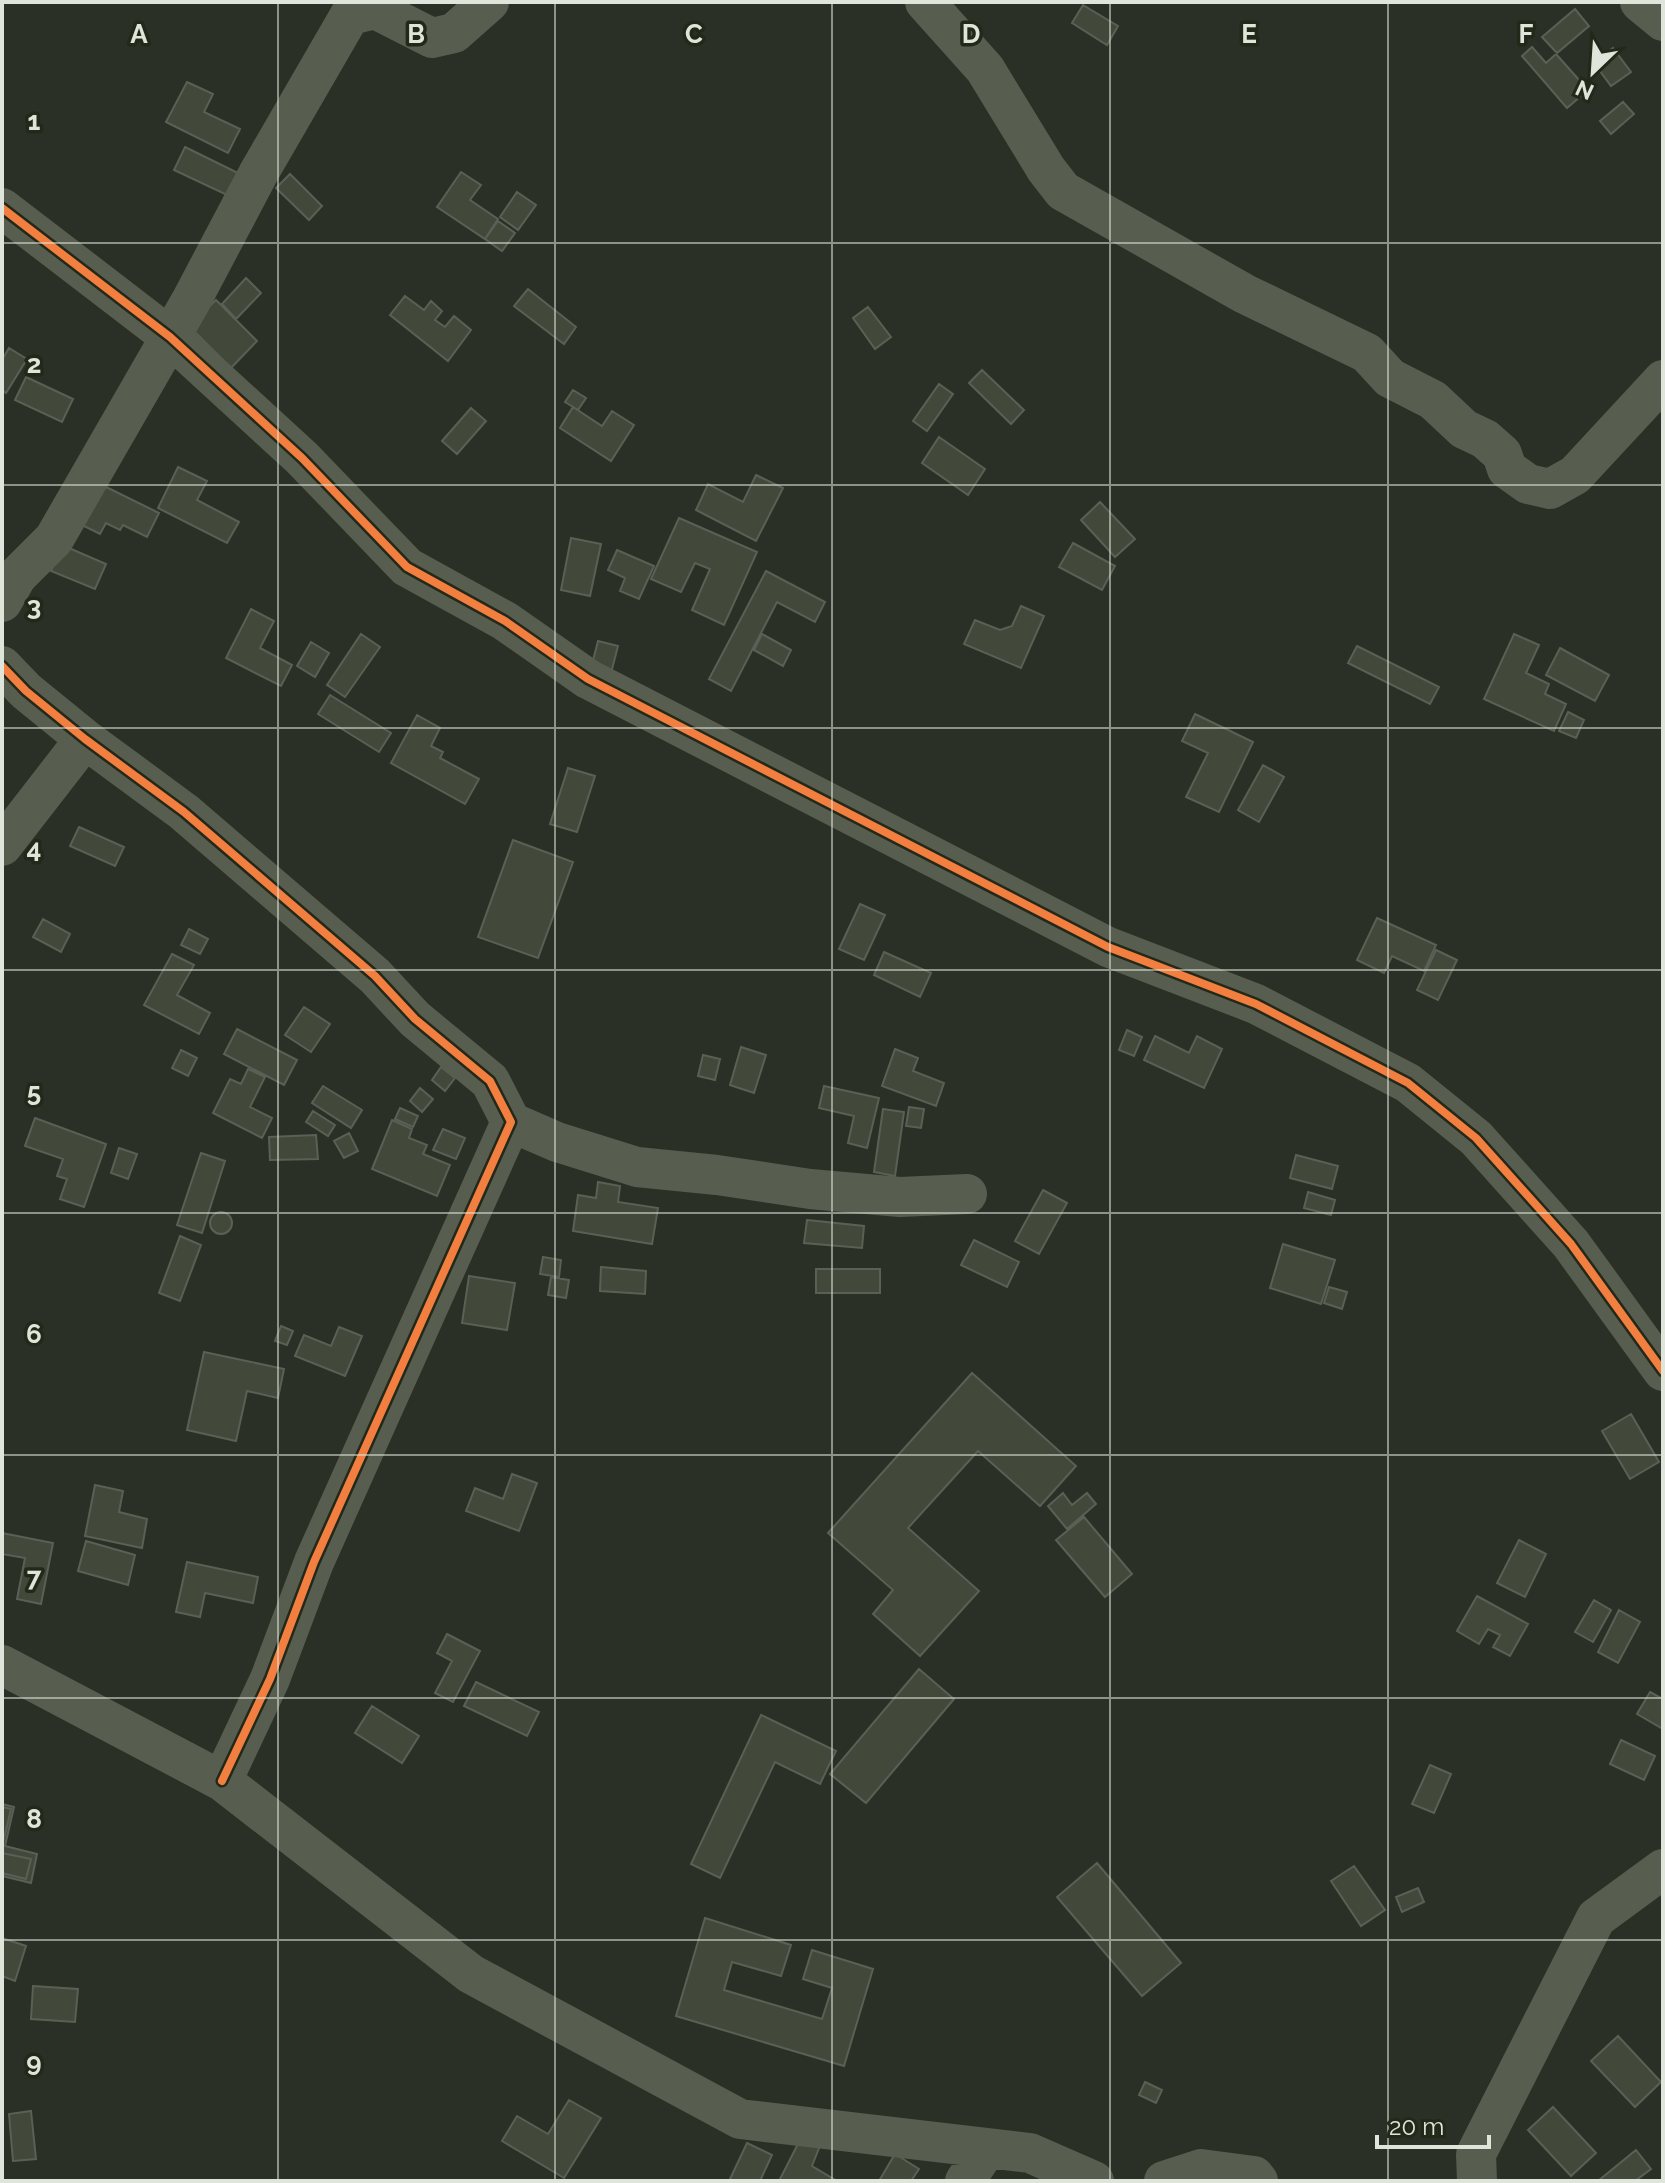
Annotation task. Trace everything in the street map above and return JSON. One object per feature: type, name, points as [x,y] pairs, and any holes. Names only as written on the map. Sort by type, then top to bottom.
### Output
[{"type":"street","points":[[2,602],[17,576],[54,539],[350,15],[375,9],[432,38],[454,33],[489,2]]},
{"type":"street","points":[[925,2],[985,69],[1046,169],[1063,191],[1245,294],[1367,353],[1390,378],[1433,400],[1464,429],[1485,439],[1502,454],[1507,469],[1528,484],[1550,489],[1575,475],[1663,380]]},
{"type":"street","points":[[1640,2],[1663,21]]},
{"type":"street","points":[[2,208],[170,337],[302,458],[407,567],[505,621],[588,679],[1108,947],[1256,1004],[1408,1083],[1476,1138],[1571,1244],[1663,1371]]},
{"type":"street","points":[[2,666],[26,691],[85,739],[184,812],[375,976],[415,1019],[490,1081],[511,1122],[557,1142],[637,1167],[900,1197],[967,1194]]},
{"type":"street","points":[[2,846],[85,739]]},
{"type":"street","points":[[222,1781],[270,1679],[314,1562],[511,1122]]},
{"type":"street","points":[[2,1665],[222,1781],[471,1974],[740,2119],[1030,2153],[1094,2181]]},
{"type":"street","points":[[1477,2181],[1476,2154],[1596,1918],[1663,1869]]},
{"type":"street","points":[[965,2181],[987,2148]]},
{"type":"street","points":[[1164,2181],[1201,2169],[1254,2176],[1258,2181]]},
{"type":"building","points":[[1083,5],[1118,26],[1107,45],[1072,23]]},
{"type":"building","points":[[1575,9],[1589,26],[1557,53],[1542,37]]},
{"type":"building","points":[[1532,47],[1546,63],[1556,54],[1588,90],[1567,108],[1522,56]]},
{"type":"building","points":[[1613,48],[1631,72],[1611,86],[1594,63]]},
{"type":"building","points":[[187,82],[213,94],[204,112],[240,129],[228,153],[166,122]]},
{"type":"building","points":[[1623,102],[1634,114],[1611,134],[1600,121]]},
{"type":"building","points":[[185,147],[238,173],[227,195],[174,170]]},
{"type":"building","points":[[461,172],[481,185],[470,200],[498,219],[485,239],[437,207]]},
{"type":"building","points":[[290,174],[322,206],[309,220],[276,188]]},
{"type":"building","points":[[517,192],[536,205],[518,230],[500,217]]},
{"type":"building","points":[[498,221],[515,233],[502,251],[485,239]]},
{"type":"building","points":[[246,278],[261,293],[236,319],[222,304]]},
{"type":"building","points":[[528,289],[576,327],[564,344],[514,306]]},
{"type":"building","points":[[405,296],[424,310],[431,301],[442,311],[435,320],[445,327],[454,316],[471,330],[448,361],[390,315]]},
{"type":"building","points":[[216,300],[257,341],[231,368],[189,326]]},
{"type":"building","points":[[868,307],[891,337],[875,349],[853,318]]},
{"type":"building","points":[[9,348],[27,359],[6,393],[2,390],[2,360]]},
{"type":"building","points":[[982,370],[1024,410],[1011,424],[969,383]]},
{"type":"building","points":[[26,377],[73,399],[62,422],[15,400]]},
{"type":"building","points":[[939,384],[953,394],[927,431],[913,421]]},
{"type":"building","points":[[573,390],[586,398],[578,410],[565,402]]},
{"type":"building","points":[[573,407],[602,426],[612,411],[634,425],[611,461],[560,428]]},
{"type":"building","points":[[471,408],[486,421],[457,454],[442,441]]},
{"type":"building","points":[[939,437],[985,469],[968,495],[922,463]]},
{"type":"building","points":[[178,467],[207,481],[197,500],[239,522],[227,543],[158,508]]},
{"type":"building","points":[[756,475],[783,488],[756,541],[696,510],[708,484],[743,502]]},
{"type":"building","points":[[100,484],[159,513],[147,537],[123,525],[120,530],[106,523],[100,534],[80,524]]},
{"type":"building","points":[[1100,502],[1135,539],[1115,557],[1081,520]]},
{"type":"building","points":[[679,518],[757,552],[724,625],[692,610],[710,569],[695,563],[681,592],[651,579]]},
{"type":"building","points":[[571,538],[601,544],[590,596],[561,590]]},
{"type":"building","points":[[1073,543],[1115,566],[1102,590],[1059,567]]},
{"type":"building","points":[[62,545],[106,564],[95,589],[51,571]]},
{"type":"building","points":[[617,550],[654,566],[639,599],[620,591],[625,578],[608,570]]},
{"type":"building","points":[[766,571],[825,602],[815,622],[777,602],[731,691],[709,679]]},
{"type":"building","points":[[1021,606],[1044,616],[1021,668],[964,644],[975,620],[1000,630],[1012,626]]},
{"type":"building","points":[[251,609],[274,621],[260,648],[292,665],[281,686],[226,658]]},
{"type":"building","points":[[361,634],[380,647],[345,697],[327,685]]},
{"type":"building","points":[[762,634],[791,650],[783,666],[754,650]]},
{"type":"building","points":[[1514,634],[1539,645],[1526,673],[1549,684],[1545,694],[1566,704],[1554,731],[1484,699]]},
{"type":"building","points":[[598,641],[618,646],[610,677],[590,672]]},
{"type":"building","points":[[311,642],[329,653],[315,677],[297,666]]},
{"type":"building","points":[[1357,646],[1439,687],[1430,704],[1348,663]]},
{"type":"building","points":[[1560,648],[1609,675],[1595,701],[1546,675]]},
{"type":"building","points":[[330,695],[391,733],[379,752],[318,714]]},
{"type":"building","points":[[1568,712],[1584,720],[1576,738],[1559,731]]},
{"type":"building","points":[[1195,714],[1253,742],[1219,812],[1186,797],[1208,753],[1182,741]]},
{"type":"building","points":[[417,715],[440,728],[431,746],[443,752],[440,758],[479,779],[465,804],[391,763]]},
{"type":"building","points":[[1263,765],[1284,777],[1259,822],[1238,810]]},
{"type":"building","points":[[568,768],[595,776],[577,832],[550,824]]},
{"type":"building","points":[[79,827],[124,847],[115,866],[70,846]]},
{"type":"building","points":[[513,840],[573,862],[538,958],[478,937]]},
{"type":"building","points":[[860,904],[885,915],[864,960],[839,949]]},
{"type":"building","points":[[1377,918],[1436,945],[1424,971],[1392,956],[1384,973],[1357,960]]},
{"type":"building","points":[[43,919],[70,934],[61,952],[33,937]]},
{"type":"building","points":[[189,929],[208,939],[200,954],[181,945]]},
{"type":"building","points":[[1436,950],[1457,960],[1438,1000],[1417,990]]},
{"type":"building","points":[[884,952],[931,973],[920,997],[874,975]]},
{"type":"building","points":[[172,954],[194,965],[177,995],[210,1013],[199,1034],[144,1005]]},
{"type":"building","points":[[304,1007],[330,1024],[311,1052],[285,1035]]},
{"type":"building","points":[[237,1029],[297,1060],[284,1085],[224,1054]]},
{"type":"building","points":[[1127,1030],[1142,1037],[1134,1056],[1119,1050]]},
{"type":"building","points":[[1155,1036],[1189,1053],[1197,1036],[1222,1049],[1204,1088],[1144,1060]]},
{"type":"building","points":[[741,1047],[766,1055],[754,1093],[730,1085]]},
{"type":"building","points":[[895,1049],[918,1058],[913,1071],[944,1083],[936,1106],[882,1086]]},
{"type":"building","points":[[181,1050],[197,1058],[188,1076],[172,1068]]},
{"type":"building","points":[[703,1055],[720,1059],[715,1080],[698,1076]]},
{"type":"building","points":[[441,1067],[455,1078],[445,1091],[432,1080]]},
{"type":"building","points":[[248,1069],[265,1077],[250,1107],[272,1118],[262,1138],[213,1113],[230,1079],[241,1084]]},
{"type":"building","points":[[323,1086],[362,1110],[351,1128],[312,1103]]},
{"type":"building","points":[[824,1086],[879,1098],[867,1148],[848,1143],[854,1116],[819,1108]]},
{"type":"building","points":[[420,1088],[433,1099],[422,1112],[410,1101]]},
{"type":"building","points":[[909,1107],[924,1109],[921,1128],[906,1126]]},
{"type":"building","points":[[400,1108],[418,1116],[413,1127],[395,1119]]},
{"type":"building","points":[[883,1109],[904,1112],[895,1176],[874,1172]]},
{"type":"building","points":[[313,1111],[335,1125],[328,1136],[306,1122]]},
{"type":"building","points":[[35,1118],[106,1144],[84,1207],[60,1199],[67,1179],[57,1176],[63,1159],[25,1146]]},
{"type":"building","points":[[392,1120],[412,1129],[409,1138],[427,1145],[423,1154],[450,1165],[437,1196],[372,1169]]},
{"type":"building","points":[[443,1129],[465,1138],[456,1159],[433,1150]]},
{"type":"building","points":[[349,1133],[358,1151],[344,1158],[334,1141]]},
{"type":"building","points":[[316,1135],[318,1159],[270,1160],[269,1137]]},
{"type":"building","points":[[119,1148],[137,1154],[128,1179],[111,1173]]},
{"type":"building","points":[[201,1153],[225,1161],[202,1233],[177,1225]]},
{"type":"building","points":[[1296,1155],[1338,1166],[1332,1189],[1290,1178]]},
{"type":"building","points":[[598,1182],[620,1186],[618,1202],[658,1208],[652,1244],[573,1231],[578,1195],[596,1198]]},
{"type":"building","points":[[1043,1190],[1067,1203],[1039,1254],[1015,1241]]},
{"type":"building","points":[[1308,1192],[1335,1200],[1331,1215],[1304,1208]]},
{"type":"building","points":[[221,1212],[229,1215],[232,1223],[229,1231],[221,1234],[213,1231],[210,1223],[213,1215]]},
{"type":"building","points":[[807,1220],[864,1226],[862,1248],[804,1243]]},
{"type":"building","points":[[180,1236],[201,1245],[180,1301],[159,1293]]},
{"type":"building","points":[[974,1240],[1019,1262],[1007,1287],[961,1265]]},
{"type":"building","points":[[1283,1244],[1335,1260],[1321,1304],[1270,1288]]},
{"type":"building","points":[[543,1257],[561,1260],[559,1277],[540,1274]]},
{"type":"building","points":[[601,1267],[646,1271],[645,1294],[600,1291]]},
{"type":"building","points":[[816,1269],[880,1269],[880,1293],[816,1293]]},
{"type":"building","points":[[469,1276],[515,1283],[507,1330],[462,1323]]},
{"type":"building","points":[[551,1277],[569,1280],[566,1298],[548,1295]]},
{"type":"building","points":[[1329,1287],[1347,1292],[1342,1309],[1324,1303]]},
{"type":"building","points":[[281,1326],[293,1331],[287,1345],[275,1341]]},
{"type":"building","points":[[339,1327],[362,1336],[345,1376],[295,1356],[304,1335],[331,1346]]},
{"type":"building","points":[[204,1352],[284,1369],[278,1398],[247,1391],[236,1441],[187,1430]]},
{"type":"building","points":[[972,1373],[1076,1466],[1040,1506],[978,1451],[908,1528],[979,1591],[920,1656],[873,1614],[893,1590],[828,1533]]},
{"type":"building","points":[[1631,1414],[1659,1462],[1630,1479],[1602,1431]]},
{"type":"building","points":[[512,1474],[537,1483],[519,1531],[466,1511],[475,1488],[503,1499]]},
{"type":"building","points":[[95,1485],[123,1491],[119,1512],[147,1519],[142,1548],[85,1536]]},
{"type":"building","points":[[1063,1493],[1072,1505],[1087,1493],[1096,1504],[1067,1529],[1048,1506]]},
{"type":"building","points":[[1084,1517],[1132,1574],[1105,1597],[1056,1540]]},
{"type":"building","points":[[2,1533],[53,1543],[41,1604],[17,1599],[25,1558],[2,1554]]},
{"type":"building","points":[[1519,1540],[1546,1554],[1525,1597],[1497,1583]]},
{"type":"building","points":[[86,1541],[135,1555],[128,1585],[78,1571]]},
{"type":"building","points":[[187,1562],[258,1577],[253,1603],[205,1593],[200,1617],[176,1612]]},
{"type":"building","points":[[1477,1596],[1528,1624],[1510,1656],[1493,1647],[1500,1635],[1488,1629],[1479,1644],[1457,1631]]},
{"type":"building","points":[[1594,1600],[1611,1610],[1593,1642],[1575,1632]]},
{"type":"building","points":[[1619,1610],[1640,1622],[1618,1663],[1598,1652]]},
{"type":"building","points":[[447,1634],[480,1651],[453,1702],[435,1693],[452,1661],[437,1653]]},
{"type":"building","points":[[919,1669],[954,1699],[866,1803],[830,1774]]},
{"type":"building","points":[[476,1682],[539,1712],[527,1736],[464,1706]]},
{"type":"building","points":[[1650,1692],[1663,1699],[1663,1729],[1637,1714]]},
{"type":"building","points":[[372,1706],[419,1736],[402,1763],[355,1733]]},
{"type":"building","points":[[761,1715],[836,1751],[820,1784],[775,1762],[720,1878],[691,1864]]},
{"type":"building","points":[[1621,1740],[1655,1756],[1644,1780],[1610,1764]]},
{"type":"building","points":[[1430,1765],[1451,1774],[1434,1813],[1412,1804]]},
{"type":"building","points":[[2,1804],[14,1807],[5,1846],[37,1854],[31,1883],[2,1876]]},
{"type":"building","points":[[2,1807],[11,1809],[2,1847]]},
{"type":"building","points":[[2,1853],[31,1859],[26,1879],[2,1873]]},
{"type":"building","points":[[1097,1863],[1181,1963],[1142,1996],[1057,1897]]},
{"type":"building","points":[[1354,1866],[1385,1910],[1361,1926],[1331,1881]]},
{"type":"building","points":[[1418,1888],[1424,1902],[1402,1912],[1396,1897]]},
{"type":"building","points":[[705,1918],[791,1945],[781,1976],[732,1962],[724,1990],[822,2019],[832,1988],[803,1979],[812,1950],[873,1969],[844,2066],[676,2016]]},
{"type":"building","points":[[2,1938],[26,1946],[15,1981],[2,1976]]},
{"type":"building","points":[[33,1986],[78,1989],[75,2022],[31,2019]]},
{"type":"building","points":[[1618,2036],[1661,2082],[1635,2107],[1591,2061]]},
{"type":"building","points":[[1145,2082],[1162,2090],[1156,2103],[1139,2095]]},
{"type":"building","points":[[569,2100],[601,2118],[564,2178],[502,2141],[517,2116],[548,2134]]},
{"type":"building","points":[[1553,2107],[1596,2153],[1571,2176],[1528,2130]]},
{"type":"building","points":[[31,2111],[36,2159],[13,2161],[9,2114]]},
{"type":"building","points":[[802,2136],[821,2143],[812,2166],[837,2181],[779,2181]]},
{"type":"building","points":[[747,2143],[772,2155],[760,2181],[730,2179]]},
{"type":"building","points":[[1636,2150],[1651,2169],[1635,2181],[1598,2181]]},
{"type":"building","points":[[895,2154],[919,2169],[911,2181],[879,2181]]},
{"type":"cycle path","points":[[2,208],[170,337],[302,458],[407,567],[505,621],[588,679],[1108,947],[1256,1004],[1408,1083],[1476,1138],[1571,1244],[1663,1371]]},
{"type":"cycle path","points":[[2,666],[26,691],[85,739],[184,812],[375,976],[415,1019],[490,1081],[511,1122],[314,1562],[270,1679],[222,1781]]}]
